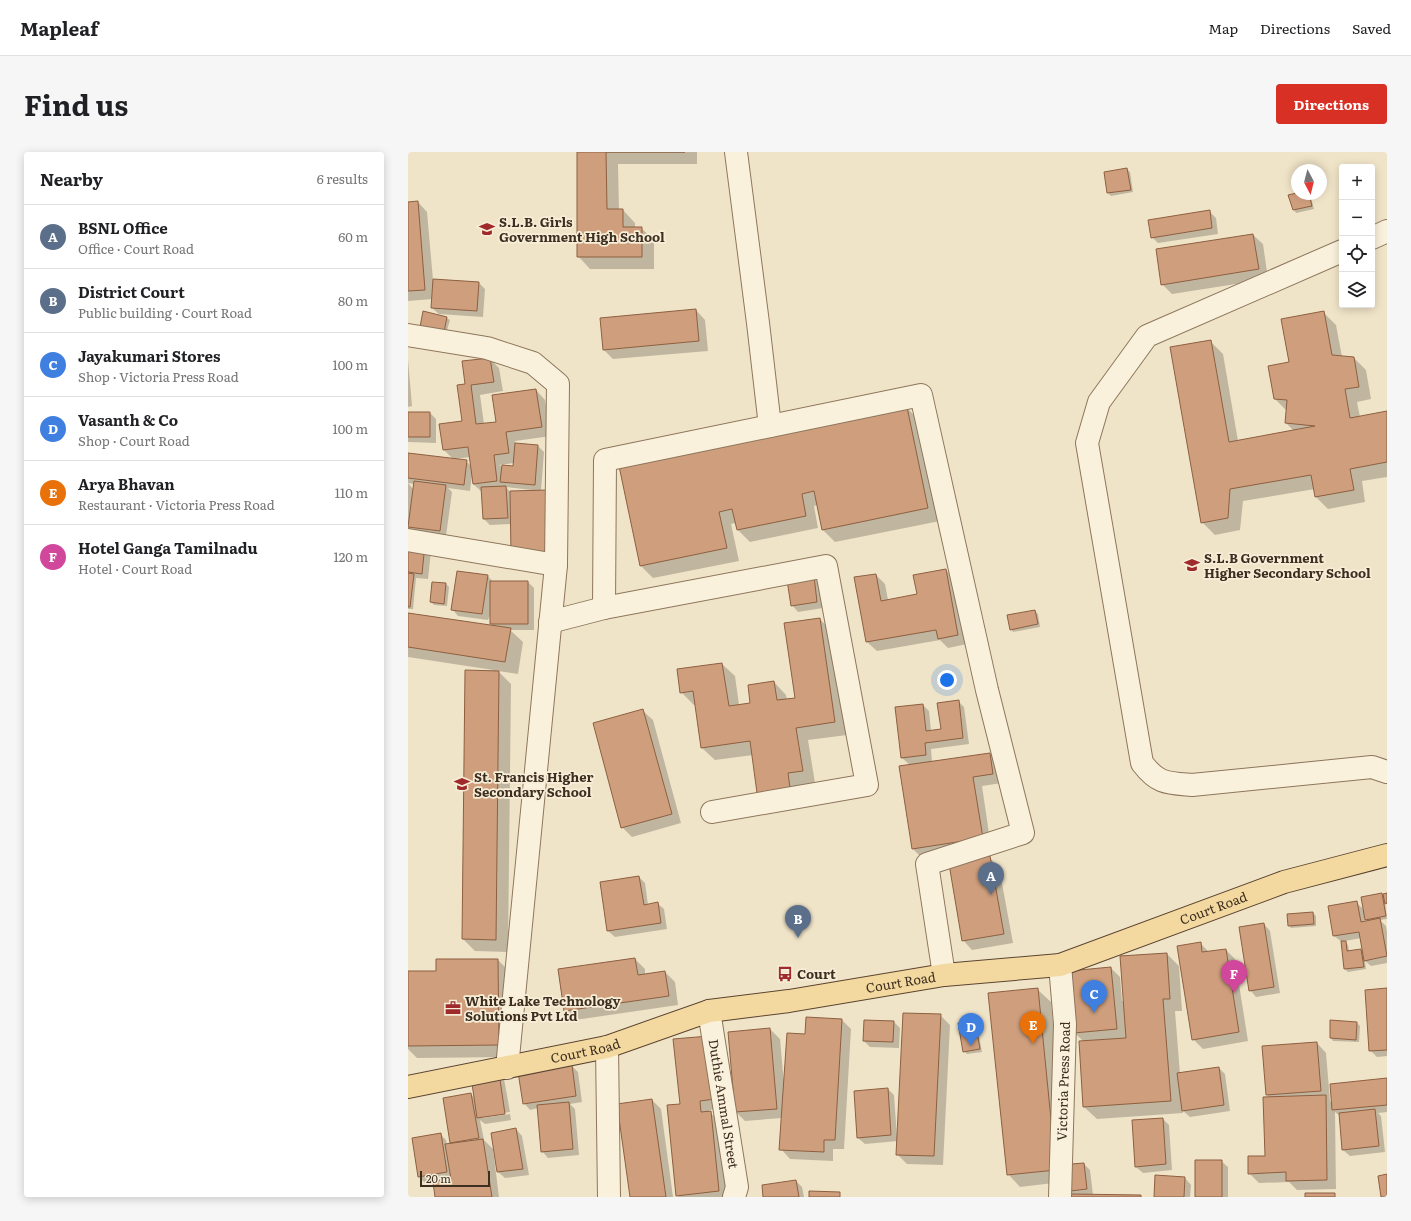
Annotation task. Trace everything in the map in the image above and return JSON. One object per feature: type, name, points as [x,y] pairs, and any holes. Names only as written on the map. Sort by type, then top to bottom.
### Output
[{"type":"main road","name":"Court Road","points":[[408,1087],[507,1068],[607,1046],[709,1011],[789,1001],[944,975],[1060,965],[1284,882],[1387,855]]},
{"type":"street","points":[[736,152],[770,426]]},
{"type":"street","points":[[1375,237],[1387,231]]},
{"type":"street","points":[[1339,252],[1233,300],[1147,336],[1099,402],[1087,443],[1142,763],[1151,776],[1169,783],[1192,785],[1372,767],[1387,772]]},
{"type":"street","points":[[408,335],[487,348],[533,363],[558,384],[556,565],[507,1068]]},
{"type":"street","points":[[604,608],[606,460],[921,395],[987,690],[1023,833],[927,864],[944,975]]},
{"type":"street","points":[[408,540],[556,565]]},
{"type":"street","points":[[550,622],[604,608],[826,566],[868,785],[712,812]]},
{"type":"street","name":"Victoria Press Road","points":[[1060,965],[1065,1024],[1060,1197]]},
{"type":"street","name":"Duthie Ammal Street","points":[[709,1011],[737,1187],[734,1197]]},
{"type":"street","points":[[607,1046],[609,1197]]},
{"type":"building","points":[[577,152],[606,152],[607,209],[623,209],[623,227],[642,227],[642,257],[577,257]]},
{"type":"building","points":[[1127,168],[1131,190],[1107,193],[1104,172]]},
{"type":"building","points":[[1291,194],[1291,200],[1310,200],[1312,206],[1293,210],[1288,195]]},
{"type":"building","points":[[418,201],[425,290],[408,291],[408,202]]},
{"type":"building","points":[[1210,210],[1212,228],[1151,238],[1148,220]]},
{"type":"building","points":[[1253,234],[1259,269],[1161,285],[1156,249]]},
{"type":"building","points":[[433,279],[479,282],[477,311],[431,308]]},
{"type":"building","points":[[696,309],[699,341],[603,350],[600,318]]},
{"type":"building","points":[[423,311],[447,317],[444,332],[420,327]]},
{"type":"building","points":[[1324,311],[1332,355],[1354,357],[1359,387],[1345,389],[1350,418],[1387,411],[1387,462],[1350,469],[1354,490],[1315,497],[1311,475],[1230,489],[1228,518],[1201,523],[1170,347],[1211,340],[1229,442],[1315,426],[1285,423],[1287,400],[1274,399],[1268,366],[1289,362],[1281,319]]},
{"type":"building","points":[[490,358],[494,382],[471,385],[476,424],[496,422],[492,395],[536,389],[542,427],[506,432],[509,453],[494,455],[497,481],[473,484],[468,447],[443,450],[439,424],[462,421],[457,385],[465,384],[462,361]]},
{"type":"building","points":[[907,407],[928,508],[822,530],[814,491],[802,494],[806,516],[737,530],[732,509],[719,512],[727,548],[640,566],[619,466]]},
{"type":"building","points":[[408,412],[430,412],[430,437],[408,437]]},
{"type":"building","points":[[515,443],[538,445],[535,485],[500,482],[502,465],[513,466]]},
{"type":"building","points":[[408,453],[467,460],[464,485],[408,478]]},
{"type":"building","points":[[414,481],[446,485],[440,531],[408,527]]},
{"type":"building","points":[[506,486],[508,518],[483,519],[481,487]]},
{"type":"building","points":[[547,490],[548,554],[511,555],[510,491]]},
{"type":"building","points":[[408,542],[425,544],[422,574],[408,572]]},
{"type":"building","points":[[946,569],[958,635],[938,639],[936,630],[866,642],[854,577],[876,574],[881,601],[917,594],[913,575]]},
{"type":"building","points":[[457,571],[488,575],[482,614],[451,610]]},
{"type":"building","points":[[408,573],[414,574],[410,607],[408,607]]},
{"type":"building","points":[[814,576],[817,602],[791,606],[787,580]]},
{"type":"building","points":[[490,581],[528,581],[528,624],[490,624]]},
{"type":"building","points":[[432,582],[446,583],[444,604],[430,602]]},
{"type":"building","points":[[1035,610],[1038,624],[1010,630],[1007,615]]},
{"type":"building","points":[[408,613],[511,628],[505,662],[408,647]]},
{"type":"building","points":[[820,618],[835,722],[796,728],[803,771],[788,773],[790,788],[757,793],[750,741],[701,748],[693,691],[680,693],[677,669],[722,663],[729,706],[750,703],[748,685],[774,681],[777,700],[795,698],[784,623]]},
{"type":"building","points":[[465,670],[499,671],[496,940],[462,939]]},
{"type":"building","points":[[959,700],[963,738],[925,743],[926,755],[901,758],[895,707],[923,704],[926,731],[941,729],[937,703]]},
{"type":"building","points":[[643,709],[672,814],[621,828],[593,723]]},
{"type":"building","points":[[990,753],[993,774],[973,777],[983,838],[912,849],[899,766]]},
{"type":"building","points":[[990,856],[1004,934],[962,941],[949,864]]},
{"type":"building","points":[[639,876],[644,905],[658,902],[661,923],[607,931],[600,882]]},
{"type":"building","points":[[1382,893],[1386,916],[1365,920],[1361,897]]},
{"type":"building","points":[[1387,893],[1387,903],[1385,904],[1383,894]]},
{"type":"building","points":[[1357,901],[1361,922],[1380,918],[1387,956],[1364,961],[1359,932],[1333,936],[1328,906]]},
{"type":"building","points":[[1313,912],[1314,924],[1288,926],[1287,914]]},
{"type":"building","points":[[1264,923],[1274,987],[1249,991],[1239,927]]},
{"type":"building","points":[[1341,941],[1346,941],[1347,951],[1361,949],[1364,967],[1344,969]]},
{"type":"building","points":[[1201,942],[1202,952],[1226,949],[1239,1032],[1192,1040],[1177,946]]},
{"type":"building","points":[[1167,953],[1170,999],[1163,999],[1171,1101],[1083,1107],[1079,1041],[1126,1038],[1120,956]]},
{"type":"building","points":[[635,958],[638,975],[665,971],[669,996],[564,1011],[558,969]]},
{"type":"building","name":"White Lake Technology Solutions Pvt Ltd","points":[[436,959],[498,959],[499,1045],[408,1046],[408,971],[436,971]]},
{"type":"building","points":[[1111,967],[1117,1029],[1074,1033],[1069,971]]},
{"type":"building","points":[[1038,988],[1056,1170],[1007,1175],[988,993]]},
{"type":"building","points":[[1387,988],[1387,1050],[1369,1051],[1365,990]]},
{"type":"building","points":[[903,1013],[941,1014],[934,1156],[896,1155]]},
{"type":"building","points":[[806,1017],[842,1019],[835,1140],[824,1140],[824,1152],[779,1150],[787,1033],[805,1034]]},
{"type":"building","points":[[864,1020],[894,1021],[893,1042],[863,1041]]},
{"type":"building","points":[[1330,1020],[1357,1022],[1356,1040],[1330,1038]]},
{"type":"building","points":[[975,1021],[980,1049],[963,1052],[958,1023]]},
{"type":"building","points":[[770,1028],[777,1109],[735,1112],[728,1032]]},
{"type":"building","points":[[709,1036],[715,1099],[700,1101],[701,1112],[711,1111],[719,1191],[676,1196],[667,1105],[680,1104],[673,1039]]},
{"type":"building","points":[[1317,1042],[1321,1091],[1266,1095],[1262,1046]]},
{"type":"building","points":[[572,1065],[576,1096],[523,1104],[518,1072]]},
{"type":"building","points":[[498,1066],[505,1114],[477,1118],[470,1070]]},
{"type":"building","points":[[1219,1067],[1224,1105],[1182,1111],[1177,1073]]},
{"type":"building","points":[[1387,1078],[1387,1105],[1332,1110],[1330,1084]]},
{"type":"building","points":[[888,1088],[891,1135],[857,1138],[854,1091]]},
{"type":"building","points":[[471,1093],[479,1138],[450,1143],[443,1098]]},
{"type":"building","points":[[1326,1095],[1327,1180],[1286,1181],[1286,1172],[1248,1174],[1248,1156],[1265,1156],[1263,1097]]},
{"type":"building","points":[[652,1099],[666,1197],[630,1197],[617,1104]]},
{"type":"building","points":[[569,1102],[573,1149],[541,1152],[537,1105]]},
{"type":"building","points":[[1375,1109],[1379,1146],[1342,1150],[1339,1113]]},
{"type":"building","points":[[1163,1118],[1166,1164],[1135,1167],[1132,1120]]},
{"type":"building","points":[[516,1128],[523,1169],[497,1172],[491,1133]]},
{"type":"building","points":[[441,1133],[447,1172],[418,1177],[412,1138]]},
{"type":"building","points":[[483,1139],[492,1197],[435,1197],[433,1182],[451,1179],[445,1144]]},
{"type":"building","points":[[1195,1160],[1222,1160],[1222,1197],[1195,1197]]},
{"type":"building","points":[[1084,1163],[1087,1189],[1062,1192],[1059,1165]]},
{"type":"building","points":[[1387,1174],[1387,1197],[1381,1197],[1378,1176]]},
{"type":"building","points":[[1155,1175],[1185,1177],[1184,1197],[1154,1197]]},
{"type":"building","points":[[796,1180],[799,1197],[763,1197],[762,1185]]},
{"type":"building","points":[[809,1191],[840,1192],[840,1197],[809,1197]]},
{"type":"building","points":[[1305,1193],[1335,1193],[1335,1197],[1305,1197]]},
{"type":"building","points":[[1071,1194],[1141,1195],[1141,1197],[1071,1197]]},
{"type":"place","name":"S.L.B. Girls Government High School","points":[[487,229]]},
{"type":"place","name":"S.L.B Government Higher Secondary School","points":[[1192,565]]},
{"type":"place","name":"St. Francis Higher Secondary School","points":[[462,784]]},
{"type":"place","name":"BSNL Office","points":[[991,895]]},
{"type":"place","name":"District Court","points":[[798,938]]},
{"type":"place","name":"Court","points":[[785,974]]},
{"type":"place","name":"Hotel Ganga Tamilnadu","points":[[1234,993]]},
{"type":"place","name":"White Lake Technology Solutions Pvt Ltd","points":[[453,1008]]},
{"type":"place","name":"Jayakumari Stores","points":[[1094,1013]]},
{"type":"place","name":"Arya Bhavan","points":[[1033,1044]]},
{"type":"place","name":"Vasanth & Co","points":[[971,1046]]}]
